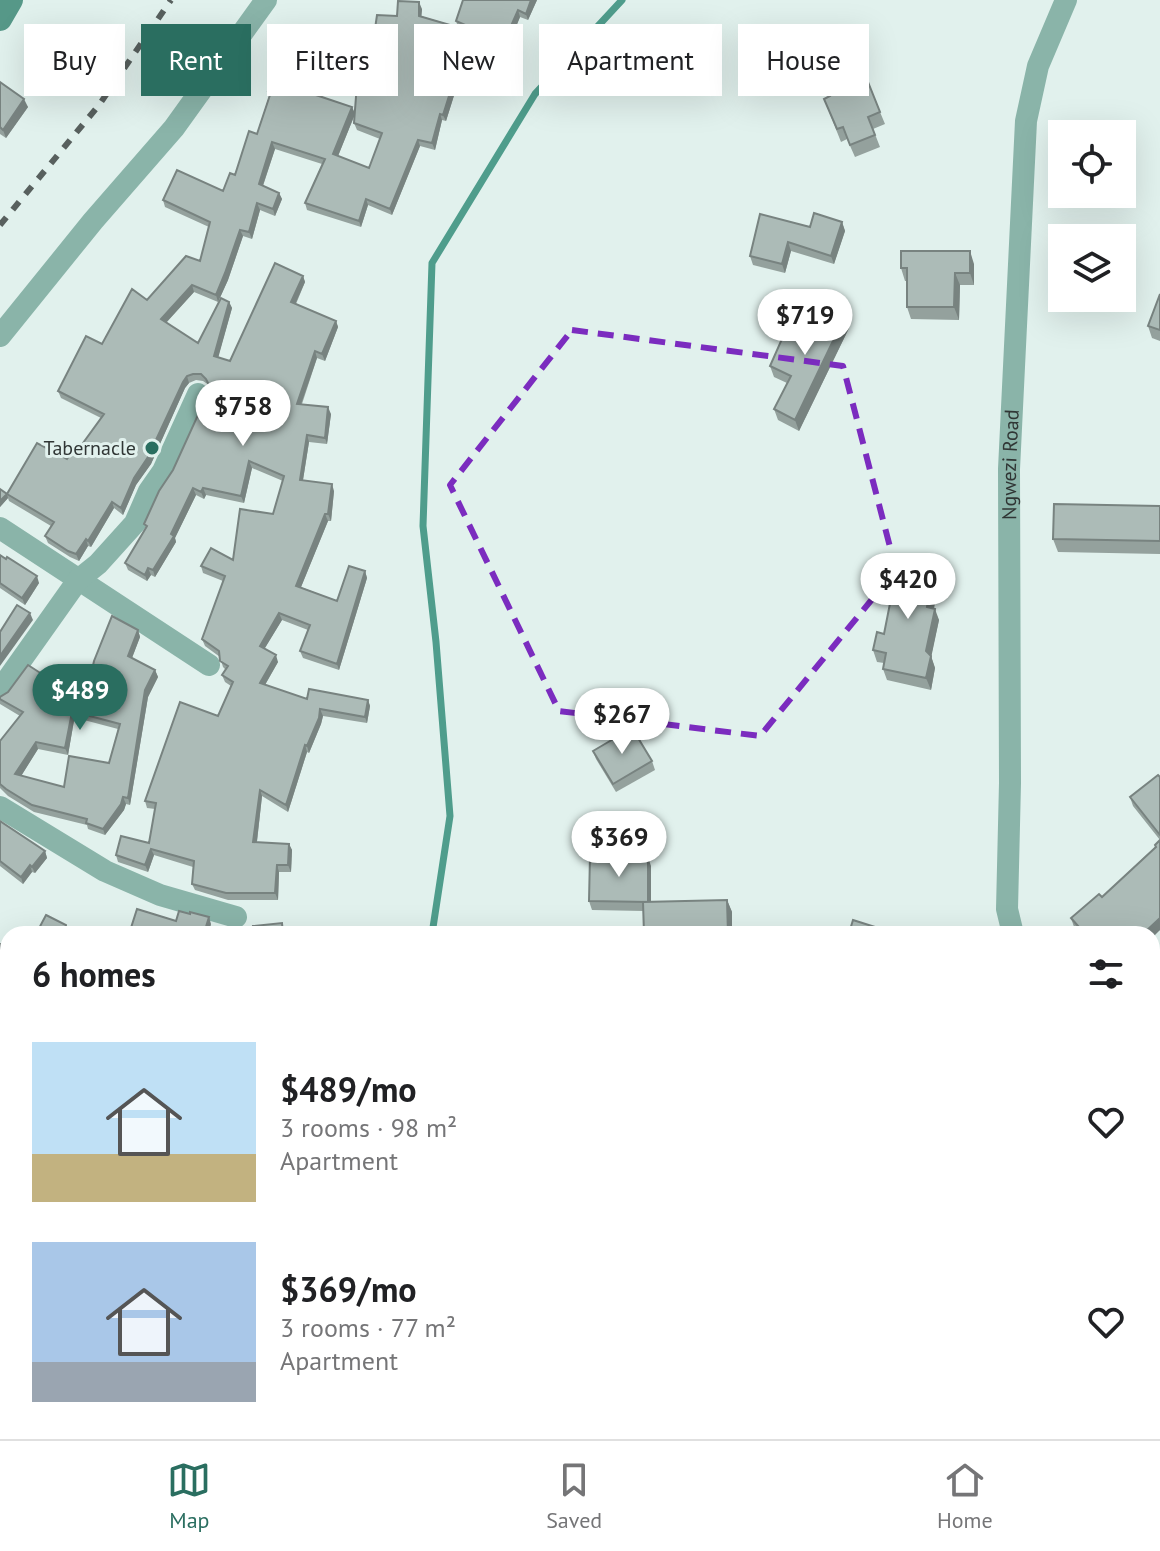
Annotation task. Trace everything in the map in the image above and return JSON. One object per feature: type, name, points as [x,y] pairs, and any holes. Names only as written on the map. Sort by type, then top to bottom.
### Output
[{"type":"street","points":[[0,19],[11,0]]},
{"type":"street","points":[[0,336],[93,221],[174,128],[266,0]]},
{"type":"street","name":"Ngwezi Road","points":[[1011,926],[1007,909],[1010,783],[1009,469],[1026,121],[1038,66],[1066,0]]},
{"type":"street","points":[[0,690],[78,580],[98,564],[135,523],[198,394]]},
{"type":"street","points":[[0,528],[209,665]]},
{"type":"street","points":[[0,807],[105,871],[160,895],[236,917]]},
{"type":"highlighted area","points":[[572,330],[843,366],[896,570],[760,736],[559,711],[450,485]]},
{"type":"building","points":[[463,0],[531,0],[526,14],[518,10],[512,24],[463,24],[456,21]]},
{"type":"building","points":[[398,1],[419,2],[419,16],[446,24],[414,24],[414,96],[449,96],[432,143],[418,140],[390,209],[366,199],[359,221],[305,203],[325,159],[272,142],[259,184],[279,193],[273,209],[257,203],[249,232],[240,230],[216,295],[192,285],[161,319],[198,343],[221,298],[229,302],[214,356],[230,361],[275,263],[303,276],[291,302],[336,321],[322,354],[315,351],[297,404],[328,407],[325,438],[307,435],[300,480],[332,484],[328,514],[325,514],[296,586],[337,601],[349,566],[365,571],[337,664],[300,651],[310,625],[279,613],[260,646],[276,655],[260,683],[307,699],[309,689],[368,700],[365,717],[320,709],[286,805],[260,790],[253,842],[289,844],[288,865],[277,865],[275,893],[226,893],[192,884],[194,861],[151,849],[145,865],[116,855],[121,836],[149,843],[156,803],[145,801],[180,702],[218,716],[233,682],[222,675],[228,666],[220,661],[219,651],[202,639],[225,576],[201,566],[211,548],[233,560],[240,509],[273,514],[284,476],[249,461],[241,496],[203,488],[201,492],[193,488],[171,534],[174,536],[153,570],[148,568],[145,575],[125,563],[147,526],[144,524],[159,491],[173,470],[208,393],[206,379],[201,374],[193,374],[183,382],[121,508],[112,502],[88,541],[86,539],[76,554],[45,536],[54,522],[7,494],[37,443],[67,459],[72,452],[75,454],[104,414],[58,391],[86,336],[102,344],[132,289],[147,300],[186,256],[200,261],[210,222],[163,200],[177,170],[223,191],[230,173],[235,175],[249,131],[257,134],[270,96],[319,96],[352,107],[333,154],[369,168],[382,133],[354,123],[356,96],[398,96],[398,24],[376,24],[377,15],[397,16]]},
{"type":"building","points":[[0,82],[24,99],[3,130],[0,127]]},
{"type":"building","points":[[869,84],[880,112],[868,117],[875,135],[850,145],[843,127],[837,129],[824,99],[830,96],[869,96]]},
{"type":"building","points":[[814,213],[842,222],[831,256],[788,242],[782,264],[750,256],[760,214],[810,227]]},
{"type":"building","points":[[901,251],[970,251],[970,273],[955,273],[954,307],[907,307],[907,268],[901,268]]},
{"type":"building","points":[[1160,294],[1160,330],[1148,326]]},
{"type":"building","points":[[814,302],[845,316],[795,420],[774,409],[791,376],[770,366],[785,332],[797,338]]},
{"type":"building","points":[[0,489],[7,494],[0,501]]},
{"type":"building","points":[[1054,504],[1160,506],[1160,541],[1053,539]]},
{"type":"building","points":[[0,555],[37,576],[22,598],[0,583]]},
{"type":"building","points":[[899,558],[935,565],[927,607],[935,609],[926,651],[931,656],[926,678],[883,669],[886,653],[873,650],[877,632],[884,634]]},
{"type":"building","points":[[17,605],[30,613],[0,656],[0,632]]},
{"type":"building","points":[[112,616],[138,630],[128,656],[155,670],[145,690],[128,798],[123,797],[103,829],[86,823],[87,819],[32,805],[0,784],[0,741],[23,712],[0,697],[8,692],[28,665],[45,676],[42,682],[74,702],[65,748],[36,742],[15,774],[64,787],[69,756],[109,763],[120,724],[82,714],[94,661]]},
{"type":"building","points":[[632,728],[652,761],[613,784],[593,751]]},
{"type":"building","points":[[1158,775],[1160,777],[1160,835],[1130,797]]},
{"type":"building","points":[[0,821],[45,851],[21,877],[0,861]]},
{"type":"building","points":[[1160,840],[1160,918],[1151,926],[1078,926],[1071,918],[1099,894],[1102,897]]},
{"type":"building","points":[[590,856],[648,857],[648,902],[589,901]]},
{"type":"building","points":[[727,900],[728,926],[644,926],[643,902]]},
{"type":"building","points":[[137,909],[176,921],[179,911],[209,917],[206,926],[132,926]]},
{"type":"building","points":[[46,915],[66,925],[66,926],[40,926]]},
{"type":"building","points":[[853,920],[872,926],[851,926]]},
{"type":"building","points":[[282,923],[282,926],[253,926]]},
{"type":"waterway","points":[[433,926],[450,816],[423,526],[432,263],[535,94],[622,0]]},
{"type":"railway","points":[[0,225],[99,105],[171,0]]},
{"type":"place","name":"Tabernacle","points":[[152,448]]}]
